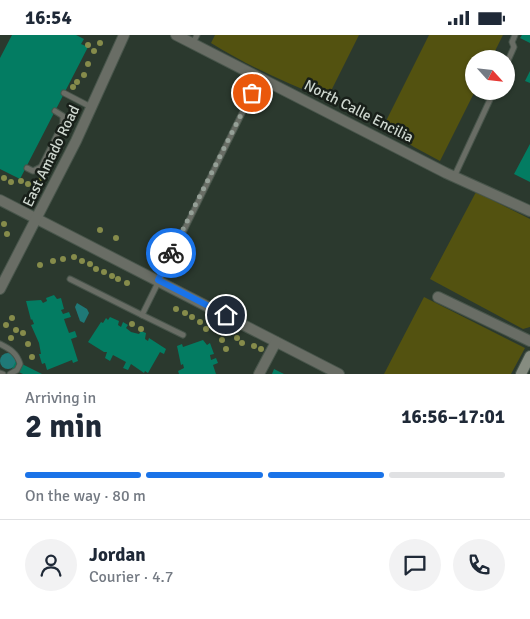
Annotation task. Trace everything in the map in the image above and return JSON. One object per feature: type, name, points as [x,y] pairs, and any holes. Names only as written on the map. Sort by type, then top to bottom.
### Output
[{"type":"street","name":"East Amado Road","points":[[0,289],[38,218],[124,35]]},
{"type":"street","name":"North Calle Encilia","points":[[176,35],[195,39],[259,79],[454,177],[530,211]]},
{"type":"street","points":[[0,200],[340,374]]},
{"type":"street","points":[[438,297],[530,341]]},
{"type":"street","points":[[259,374],[276,342]]},
{"type":"street","points":[[521,374],[530,356]]},
{"type":"lane","points":[[513,50],[514,47],[512,42],[515,35]]},
{"type":"lane","points":[[142,315],[259,79]]},
{"type":"lane","points":[[64,93],[91,107]]},
{"type":"lane","points":[[454,177],[490,100]]},
{"type":"lane","points":[[27,168],[33,171],[41,167],[63,123],[63,115],[55,111]]},
{"type":"lane","points":[[70,279],[183,335]]},
{"type":"lane","points":[[0,344],[13,351],[18,357],[20,364],[17,370],[10,374]]},
{"type":"shaded area","points":[[215,35],[359,35],[327,99],[268,74],[211,43]]},
{"type":"shaded area","points":[[429,35],[503,35],[496,50],[465,50],[465,100],[470,100],[440,161],[383,127]]},
{"type":"shaded area","points":[[476,192],[530,219],[530,327],[523,329],[430,279]]},
{"type":"shaded area","points":[[424,297],[525,348],[511,374],[384,374]]},
{"type":"water","points":[[77,303],[87,309],[89,313],[84,323],[80,321],[75,307]]},
{"type":"water","points":[[8,353],[16,361],[8,369],[0,361]]},
{"type":"building","points":[[12,35],[76,35],[84,39],[81,44],[88,47],[20,179],[0,169],[0,58]]},
{"type":"building","points":[[522,35],[530,35],[530,43],[520,38]]},
{"type":"building","points":[[530,71],[530,83],[525,81]]},
{"type":"building","points":[[530,144],[530,182],[514,174]]},
{"type":"building","points":[[54,295],[57,299],[61,298],[64,309],[61,310],[63,314],[69,312],[71,317],[64,319],[69,333],[75,331],[77,337],[71,339],[78,361],[73,363],[72,360],[47,370],[45,363],[42,364],[39,354],[41,354],[39,343],[31,325],[34,324],[31,320],[26,301],[41,300],[43,303],[47,301],[46,298]]},
{"type":"building","points":[[110,317],[119,321],[118,325],[121,327],[123,322],[128,325],[126,328],[131,332],[139,334],[141,331],[146,333],[145,339],[148,341],[149,338],[166,349],[164,354],[160,352],[148,373],[145,371],[144,373],[131,364],[128,370],[123,368],[126,362],[113,355],[110,361],[105,358],[107,352],[88,342],[101,322],[103,323],[106,318],[108,320]]},
{"type":"building","points":[[203,340],[207,345],[210,343],[214,354],[210,355],[211,360],[216,358],[218,363],[213,365],[216,374],[179,374],[178,371],[184,368],[183,364],[181,365],[177,346],[182,344],[183,347]]},
{"type":"building","points":[[16,361],[42,374],[23,374],[12,369]]},
{"type":"building","points":[[274,369],[284,374],[272,374]]},
{"type":"way so far","points":[[171,253],[252,93]]},
{"type":"route","points":[[171,253],[158,280],[226,315]]}]
